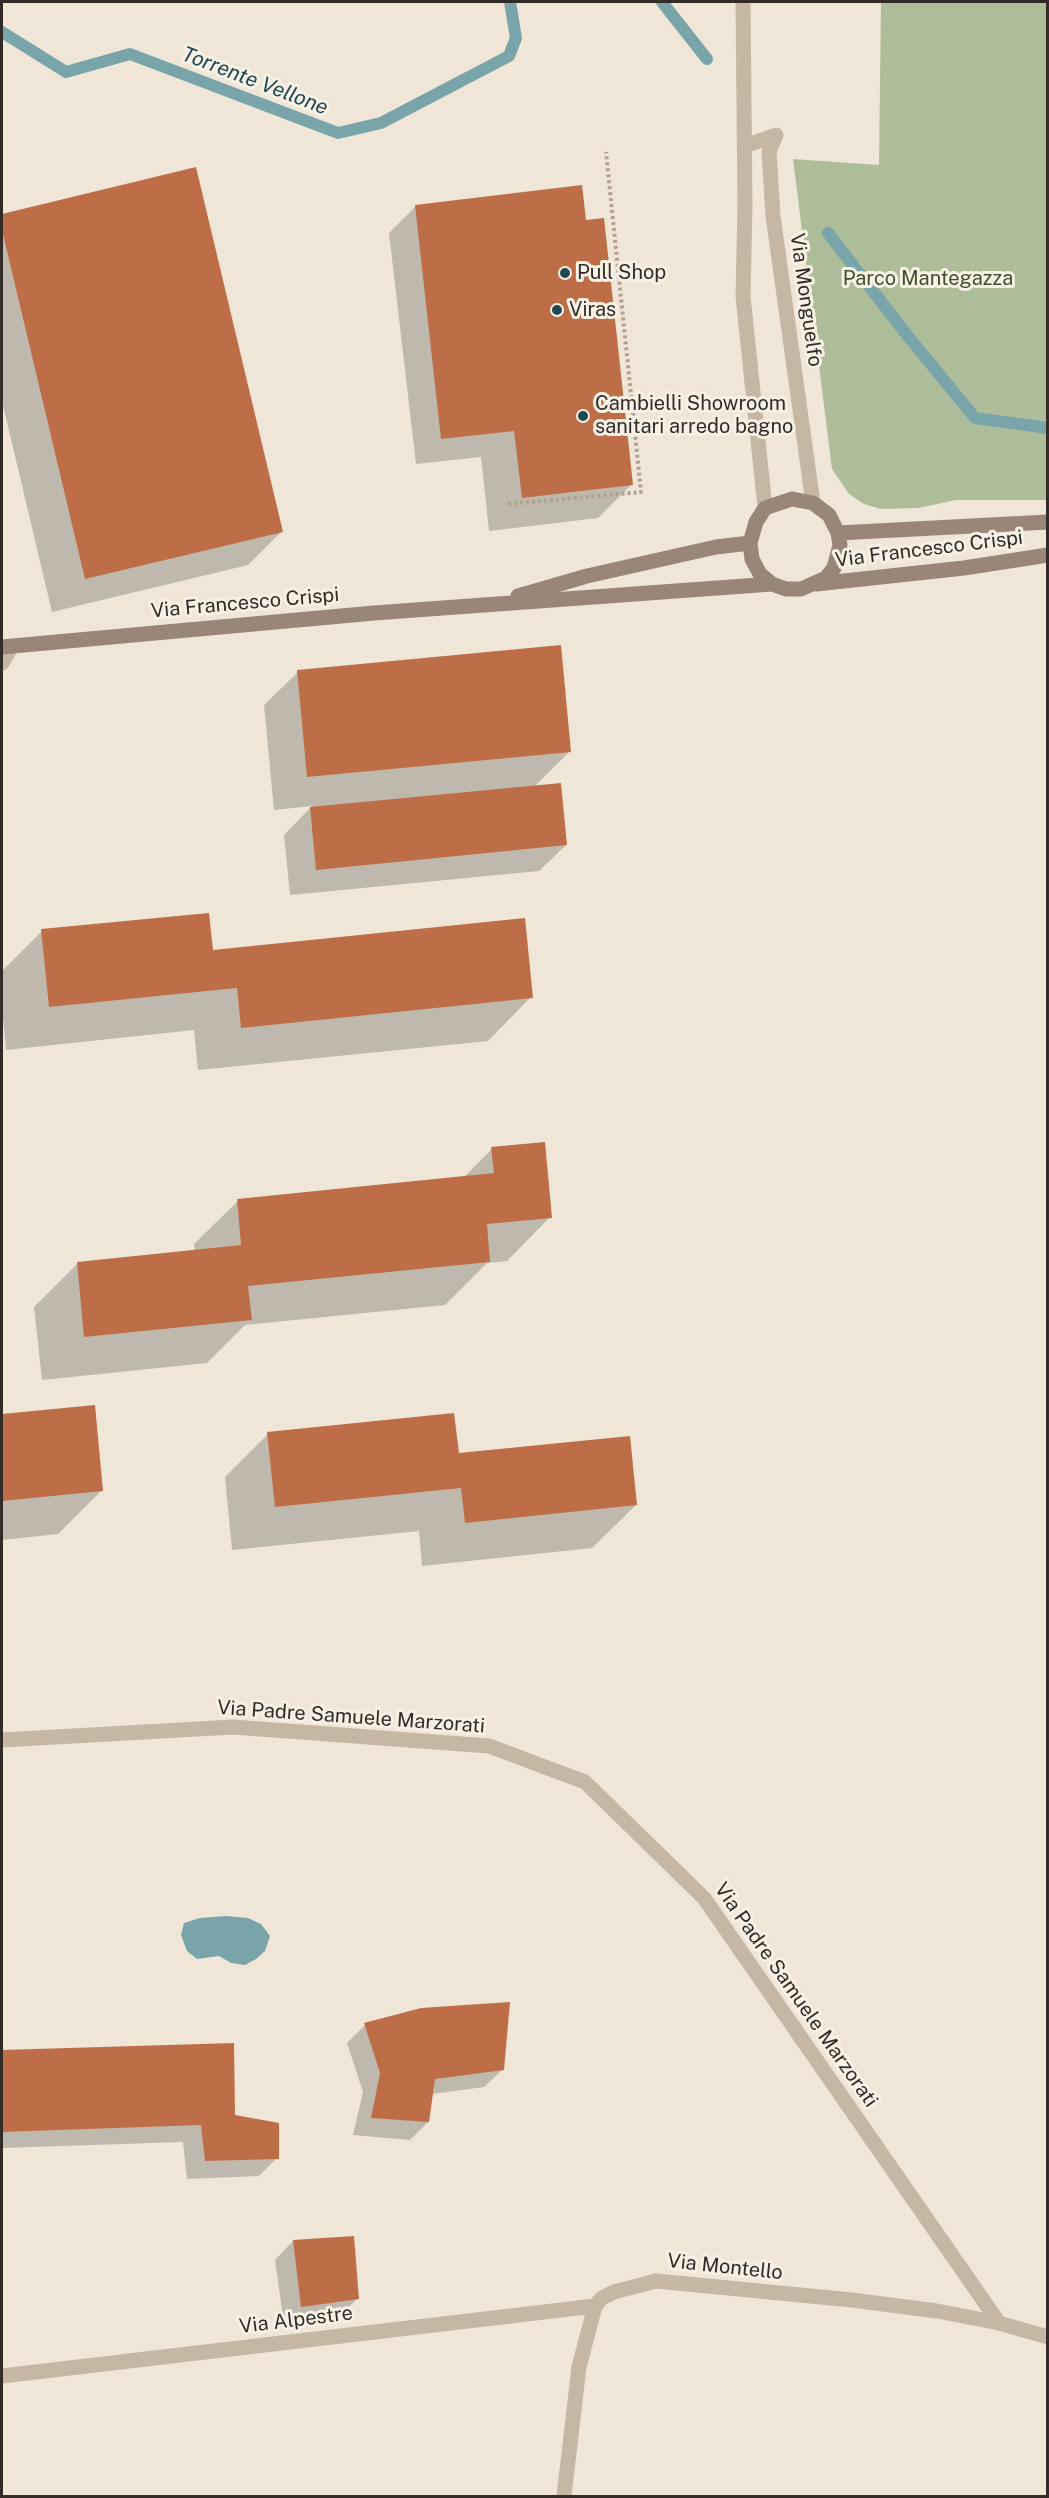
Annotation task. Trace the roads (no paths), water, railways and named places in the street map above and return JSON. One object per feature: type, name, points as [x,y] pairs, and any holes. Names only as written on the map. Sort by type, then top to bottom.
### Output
[{"type":"street","points":[[743,2],[743,296],[765,508],[756,522],[750,543],[752,559],[760,574],[772,584],[794,589],[816,584],[826,578],[834,568],[840,545],[838,533],[829,515],[813,503],[792,499],[765,508]]},
{"type":"street","name":"Via Monguelfo","points":[[744,146],[776,135],[769,152],[773,216],[813,503]]},
{"type":"street","name":"Via Francesco Crispi","points":[[838,533],[1047,522]]},
{"type":"street","name":"Via Francesco Crispi","points":[[492,603],[587,576],[716,547],[750,543]]},
{"type":"street","name":"Via Francesco Crispi","points":[[816,584],[964,568],[1047,555]]},
{"type":"street","name":"Via Francesco Crispi","points":[[7,647],[492,603],[772,584]]},
{"type":"street","points":[[2,663],[7,647]]},
{"type":"street","name":"Via Padre Samuele Marzorati","points":[[2,1740],[245,1728],[489,1746],[585,1782],[705,1898],[999,2323]]},
{"type":"street","name":"Via Montello","points":[[595,2306],[602,2298],[614,2292],[656,2281],[852,2300],[937,2311],[999,2323],[1047,2337]]},
{"type":"street","points":[[564,2496],[579,2367],[595,2306]]},
{"type":"street","name":"Via Alpestre","points":[[2,2376],[595,2306]]},
{"type":"water","points":[[226,1916],[248,1918],[261,1924],[270,1936],[265,1951],[245,1965],[231,1963],[219,1956],[197,1959],[187,1951],[181,1935],[184,1923],[200,1918]]},
{"type":"waterway","name":"Torrente Vellone","points":[[2,32],[66,72],[130,54],[338,133],[381,123],[509,56],[516,38],[510,2]]},
{"type":"waterway","name":"Torrente Vellone","points":[[662,2],[707,59]]},
{"type":"waterway","name":"Torrente Vellone","points":[[828,233],[975,418],[1048,428]]},
{"type":"place","name":"Pull Shop","points":[[565,273]]},
{"type":"place","name":"Viras","points":[[557,310]]},
{"type":"place","name":"Cambielli Showroom sanitari arredo bagno","points":[[583,416]]},
{"type":"park label","name":"Parco Mantegazza","points":[[928,279]]}]
